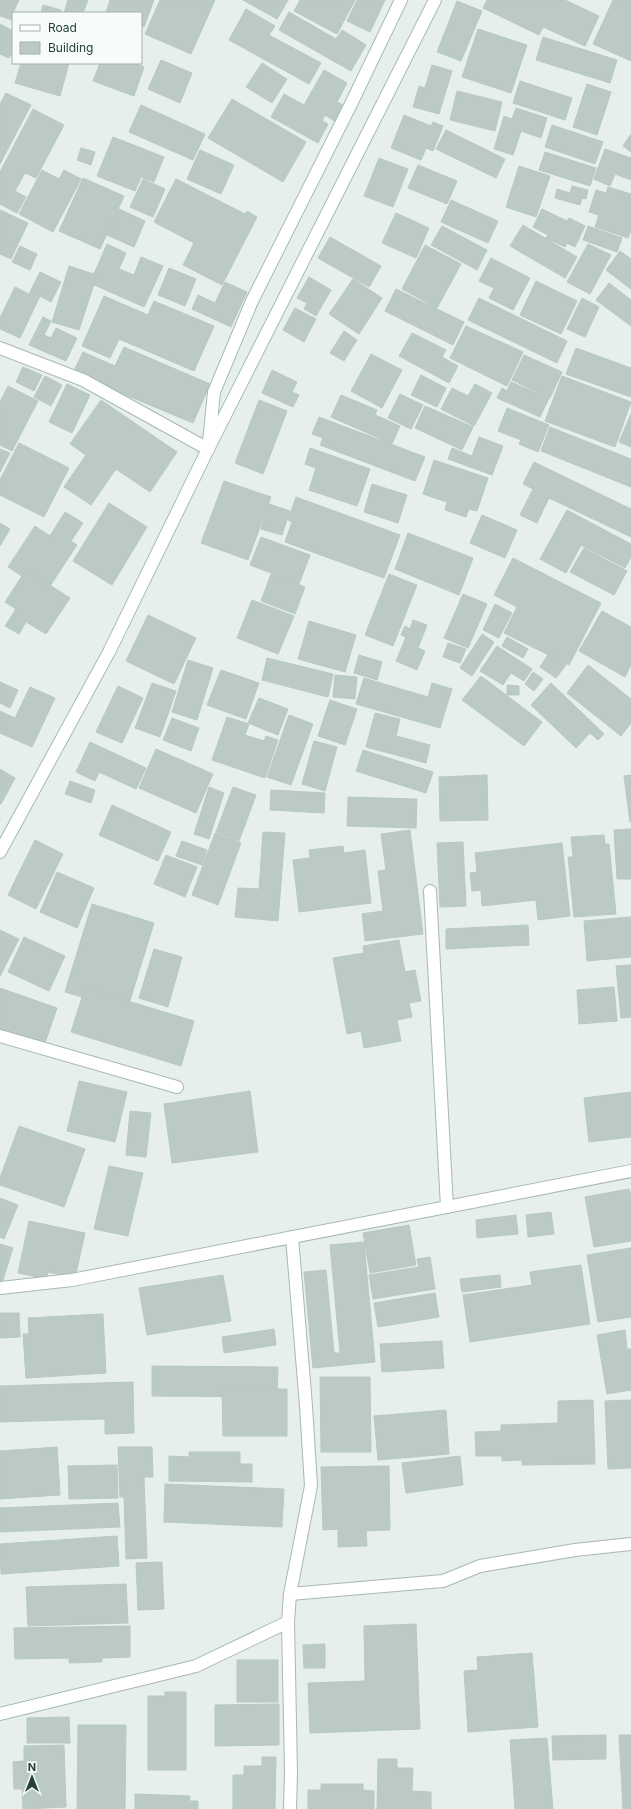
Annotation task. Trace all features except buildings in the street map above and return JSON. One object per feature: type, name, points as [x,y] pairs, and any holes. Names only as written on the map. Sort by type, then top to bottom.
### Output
[{"type":"street","points":[[208,449],[214,392],[252,301],[351,104],[401,0]]},
{"type":"street","points":[[0,852],[109,652],[208,449],[435,0]]},
{"type":"street","points":[[0,348],[84,380],[208,449]]},
{"type":"street","points":[[430,891],[447,1207]]},
{"type":"street","points":[[0,1036],[177,1087]]},
{"type":"street","points":[[0,1288],[72,1280],[631,1171]]},
{"type":"street","points":[[290,1809],[291,1772],[288,1622],[290,1594],[311,1486],[292,1237]]},
{"type":"street","points":[[290,1594],[443,1581],[480,1566],[575,1550],[631,1544]]},
{"type":"street","points":[[0,1713],[196,1666],[288,1622]]}]
